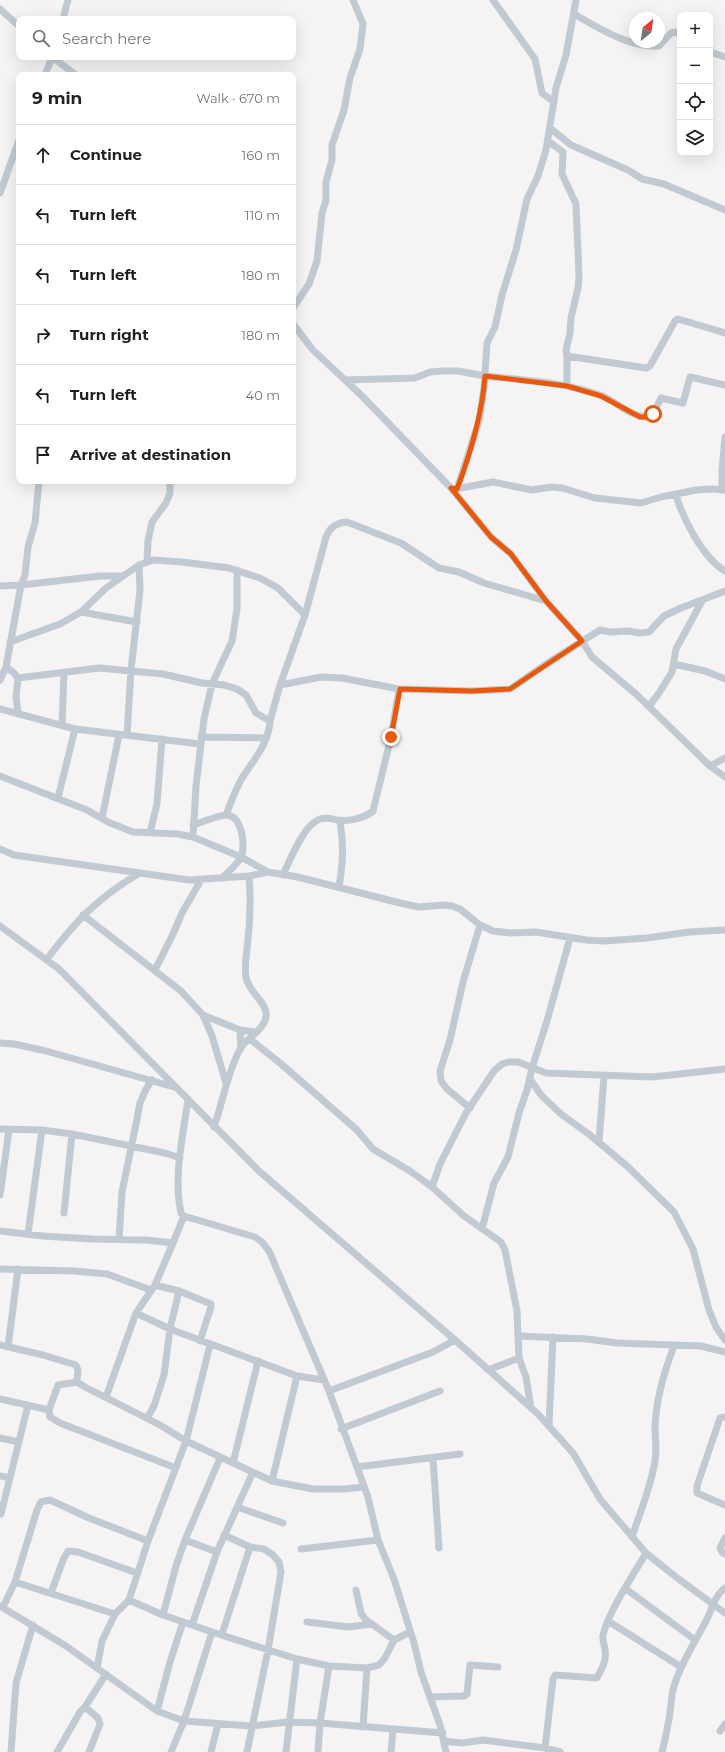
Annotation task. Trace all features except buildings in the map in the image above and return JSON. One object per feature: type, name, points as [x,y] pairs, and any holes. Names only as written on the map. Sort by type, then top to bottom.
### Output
[{"type":"street","points":[[64,16],[68,0]]},
{"type":"street","points":[[296,303],[308,284],[317,261],[322,213],[326,200],[326,182],[332,160],[332,145],[344,110],[350,78],[360,50],[363,24],[353,0]]},
{"type":"street","points":[[493,0],[535,59],[542,92],[554,102]]},
{"type":"street","points":[[499,8],[501,0]]},
{"type":"street","points":[[454,488],[479,421],[485,376],[487,344],[495,327],[528,199],[538,176],[548,141],[556,88],[566,55],[576,0]]},
{"type":"street","points":[[0,9],[16,23]]},
{"type":"street","points":[[574,14],[601,29],[637,44],[651,47],[659,46],[671,33],[677,33]]},
{"type":"street","points":[[713,53],[725,57]]},
{"type":"street","points":[[46,72],[51,60]]},
{"type":"street","points":[[56,60],[72,72]]},
{"type":"street","points":[[550,128],[572,145],[628,170],[642,179],[664,184],[725,210]]},
{"type":"street","points":[[548,141],[563,152]]},
{"type":"street","points":[[567,386],[566,350],[570,334],[570,318],[578,288],[579,276],[576,204],[562,174],[563,152],[572,145]]},
{"type":"street","points":[[0,193],[16,148]]},
{"type":"street","points":[[567,356],[646,368],[650,366],[675,321],[678,319],[725,333]]},
{"type":"street","points":[[296,328],[313,350],[346,380],[454,488],[491,537],[511,554],[523,568],[546,601],[582,641],[592,657],[649,706],[710,766],[725,776]]},
{"type":"street","points":[[346,380],[415,378],[430,372],[465,372],[485,376],[567,386],[601,396],[634,414],[646,417],[653,414],[661,398],[683,403],[690,377],[725,385]]},
{"type":"street","points":[[454,488],[484,482],[493,482],[532,490],[551,487],[562,488],[595,498],[641,503],[661,496],[676,495],[696,490],[724,490],[722,470],[725,437]]},
{"type":"street","points":[[0,680],[6,667],[21,585],[25,575],[28,547],[35,523],[39,484]]},
{"type":"street","points":[[148,562],[148,541],[152,522],[166,503],[170,493],[170,484]]},
{"type":"street","points":[[676,495],[681,513],[691,528],[695,540],[711,560],[725,571]]},
{"type":"street","points":[[226,815],[237,786],[251,766],[270,727],[270,721],[280,685],[305,615],[326,537],[329,530],[334,526],[339,523],[347,522],[402,543],[439,568],[459,572],[484,583],[546,601]]},
{"type":"street","points":[[10,642],[60,624],[81,612],[106,588],[139,565],[153,560],[229,568],[260,578],[278,588],[305,615]]},
{"type":"street","points":[[127,735],[140,590],[139,565]]},
{"type":"street","points":[[193,837],[201,740],[212,684],[232,641],[237,609],[237,570]]},
{"type":"street","points":[[0,586],[100,576],[123,576]]},
{"type":"street","points":[[280,685],[321,677],[342,678],[400,689],[472,691],[510,689],[600,630],[610,632],[628,630],[640,633],[649,632],[664,616],[725,591]]},
{"type":"street","points":[[649,706],[667,680],[674,664],[678,645],[702,601]]},
{"type":"street","points":[[81,612],[137,622]]},
{"type":"street","points":[[674,664],[701,670],[725,679]]},
{"type":"street","points":[[6,667],[18,678],[16,697],[18,713]]},
{"type":"street","points":[[18,678],[64,674],[99,668],[163,674],[237,688],[246,695],[256,713],[270,721]]},
{"type":"street","points":[[62,725],[64,674]]},
{"type":"street","points":[[283,874],[298,843],[310,826],[320,819],[330,818],[340,821],[360,818],[373,811],[391,737],[400,689]]},
{"type":"street","points":[[0,708],[75,729],[119,735],[162,739],[201,740],[265,738]]},
{"type":"street","points":[[58,798],[75,729]]},
{"type":"street","points":[[102,818],[119,735]]},
{"type":"street","points":[[150,833],[157,804],[162,739]]},
{"type":"street","points":[[710,766],[725,758]]},
{"type":"street","points":[[0,776],[58,798],[133,832],[177,834],[193,837],[241,857],[268,872]]},
{"type":"street","points":[[193,825],[226,815],[233,818],[239,826],[244,838],[241,857],[222,878]]},
{"type":"street","points":[[339,887],[344,841],[340,821]]},
{"type":"street","points":[[0,849],[14,855],[138,874],[189,880],[249,876],[268,872],[283,874],[419,907],[444,905],[452,906],[460,909],[480,925],[493,931],[536,932],[570,938],[604,941],[647,938],[689,932],[725,930]]},
{"type":"street","points":[[47,959],[73,925],[83,915],[105,896],[138,874]]},
{"type":"street","points":[[214,1127],[222,1104],[226,1083],[241,1048],[264,1022],[266,1016],[266,1010],[247,985],[249,876]]},
{"type":"street","points":[[155,970],[182,913],[201,880]]},
{"type":"street","points":[[83,915],[181,991],[204,1015],[240,1030],[256,1032]]},
{"type":"street","points":[[470,1108],[447,1089],[441,1081],[440,1071],[450,1040],[463,982],[480,925]]},
{"type":"street","points":[[0,926],[47,959],[80,989],[258,1171],[455,1340],[549,1425],[573,1453],[600,1499],[646,1553],[725,1613]]},
{"type":"street","points":[[482,1229],[494,1183],[508,1157],[570,938]]},
{"type":"street","points":[[204,1015],[216,1048],[226,1083]]},
{"type":"street","points":[[240,1030],[241,1048]]},
{"type":"street","points":[[250,1039],[280,1063],[356,1130],[373,1149],[410,1171],[432,1187],[464,1216],[501,1242],[517,1311],[519,1358],[526,1377],[531,1408]]},
{"type":"street","points":[[0,1043],[14,1044],[46,1051],[176,1087]]},
{"type":"street","points":[[432,1187],[440,1164],[470,1108],[494,1071],[502,1064],[518,1062],[546,1073],[604,1076],[652,1077],[725,1069]]},
{"type":"street","points":[[599,1142],[604,1076]]},
{"type":"street","points":[[530,1079],[541,1095],[561,1114],[599,1142],[627,1166],[674,1212],[693,1249],[709,1310],[716,1327],[725,1340]]},
{"type":"street","points":[[119,1238],[122,1192],[140,1103],[152,1080]]},
{"type":"street","points":[[188,1099],[177,1190],[181,1213],[184,1216],[256,1237],[269,1251],[329,1391],[341,1429],[368,1498],[378,1540],[394,1579],[421,1672],[431,1697],[446,1752]]},
{"type":"street","points":[[0,1129],[42,1130],[72,1134],[132,1146],[180,1158]]},
{"type":"street","points":[[0,1195],[9,1130]]},
{"type":"street","points":[[28,1234],[42,1130]]},
{"type":"street","points":[[64,1213],[72,1134]]},
{"type":"street","points":[[106,1397],[136,1314],[153,1288],[184,1216]]},
{"type":"street","points":[[0,1231],[91,1239],[119,1238],[173,1243]]},
{"type":"street","points":[[0,1269],[74,1270],[107,1274],[153,1288],[179,1291],[211,1304],[212,1307],[200,1341]]},
{"type":"street","points":[[8,1347],[18,1269]]},
{"type":"street","points":[[147,1418],[154,1406],[164,1375],[170,1329],[179,1291]]},
{"type":"street","points":[[136,1314],[210,1345],[297,1376],[324,1380]]},
{"type":"street","points":[[519,1336],[674,1346],[701,1346],[725,1352]]},
{"type":"street","points":[[549,1425],[553,1337]]},
{"type":"street","points":[[329,1391],[433,1352],[455,1340]]},
{"type":"street","points":[[0,1345],[76,1365],[78,1370],[77,1382]]},
{"type":"street","points":[[97,1668],[102,1641],[115,1614],[129,1600],[148,1541],[186,1441],[210,1345]]},
{"type":"street","points":[[632,1537],[644,1503],[655,1460],[655,1426],[659,1396],[666,1367],[674,1346]]},
{"type":"street","points":[[488,1370],[519,1358]]},
{"type":"street","points":[[233,1463],[258,1361]]},
{"type":"street","points":[[272,1481],[297,1376]]},
{"type":"street","points":[[176,1468],[60,1424],[50,1417],[50,1410],[58,1385],[77,1382],[147,1418],[186,1441],[272,1481],[313,1489],[344,1489],[364,1487]]},
{"type":"street","points":[[341,1429],[440,1391]]},
{"type":"street","points":[[0,1399],[50,1410]]},
{"type":"street","points":[[1,1514],[28,1406]]},
{"type":"street","points":[[725,1417],[720,1418],[697,1486],[697,1493],[725,1505]]},
{"type":"street","points":[[0,1438],[19,1442]]},
{"type":"street","points":[[357,1467],[460,1454]]},
{"type":"street","points":[[163,1615],[176,1566],[185,1540],[220,1458]]},
{"type":"street","points":[[433,1458],[439,1548]]},
{"type":"street","points":[[192,1625],[217,1552],[252,1472]]},
{"type":"street","points":[[0,1476],[10,1478]]},
{"type":"street","points":[[148,1541],[89,1518],[50,1500],[41,1502],[37,1510],[15,1582],[2,1606],[66,1646],[157,1711],[184,1721],[251,1726],[288,1722],[320,1723],[393,1729],[443,1737],[462,1743],[483,1740],[528,1749],[545,1748],[560,1752]]},
{"type":"street","points":[[237,1507],[283,1522]]},
{"type":"street","points":[[224,1535],[250,1547],[264,1549],[273,1555],[279,1562],[281,1572],[268,1650],[251,1726],[247,1752]]},
{"type":"street","points":[[725,1538],[720,1548],[725,1554]]},
{"type":"street","points":[[185,1540],[217,1552]]},
{"type":"street","points":[[300,1548],[378,1540]]},
{"type":"street","points":[[222,1634],[250,1547]]},
{"type":"street","points":[[51,1594],[63,1560],[68,1551],[78,1552],[137,1573]]},
{"type":"street","points":[[545,1748],[553,1679],[555,1675],[597,1678],[605,1662],[605,1648],[602,1642],[608,1621],[646,1553]]},
{"type":"street","points":[[15,1582],[115,1614]]},
{"type":"street","points":[[662,1752],[670,1718],[671,1699],[681,1668],[707,1619],[713,1604],[721,1591],[725,1588]]},
{"type":"street","points":[[626,1589],[695,1640]]},
{"type":"street","points":[[356,1590],[360,1612],[365,1619],[394,1640]]},
{"type":"street","points":[[129,1600],[163,1615],[212,1632],[268,1650],[328,1666],[367,1668],[378,1665],[385,1658],[394,1640],[410,1632]]},
{"type":"street","points":[[608,1621],[681,1668]]},
{"type":"street","points":[[157,1711],[170,1662],[183,1622]]},
{"type":"street","points":[[307,1622],[349,1627],[372,1624]]},
{"type":"street","points":[[11,1752],[16,1683],[32,1625]]},
{"type":"street","points":[[171,1752],[184,1721],[212,1632]]},
{"type":"street","points":[[286,1752],[288,1722],[297,1658]]},
{"type":"street","points":[[431,1697],[464,1696],[467,1694],[470,1665],[498,1667]]},
{"type":"street","points":[[318,1752],[320,1723],[328,1666]]},
{"type":"street","points":[[363,1727],[367,1668]]},
{"type":"street","points":[[57,1752],[80,1712],[85,1707],[106,1674]]},
{"type":"street","points":[[85,1707],[98,1718],[100,1724],[89,1752]]},
{"type":"street","points":[[211,1752],[218,1724]]},
{"type":"street","points":[[720,1731],[725,1724]]},
{"type":"street","points":[[391,1752],[393,1729]]},
{"type":"route","points":[[391,737],[400,689],[472,691],[510,689],[582,641],[546,601],[523,568],[511,554],[491,537],[451,488],[457,489],[474,441],[479,421],[485,376],[567,386],[601,396],[640,417],[646,417],[653,414]]}]
